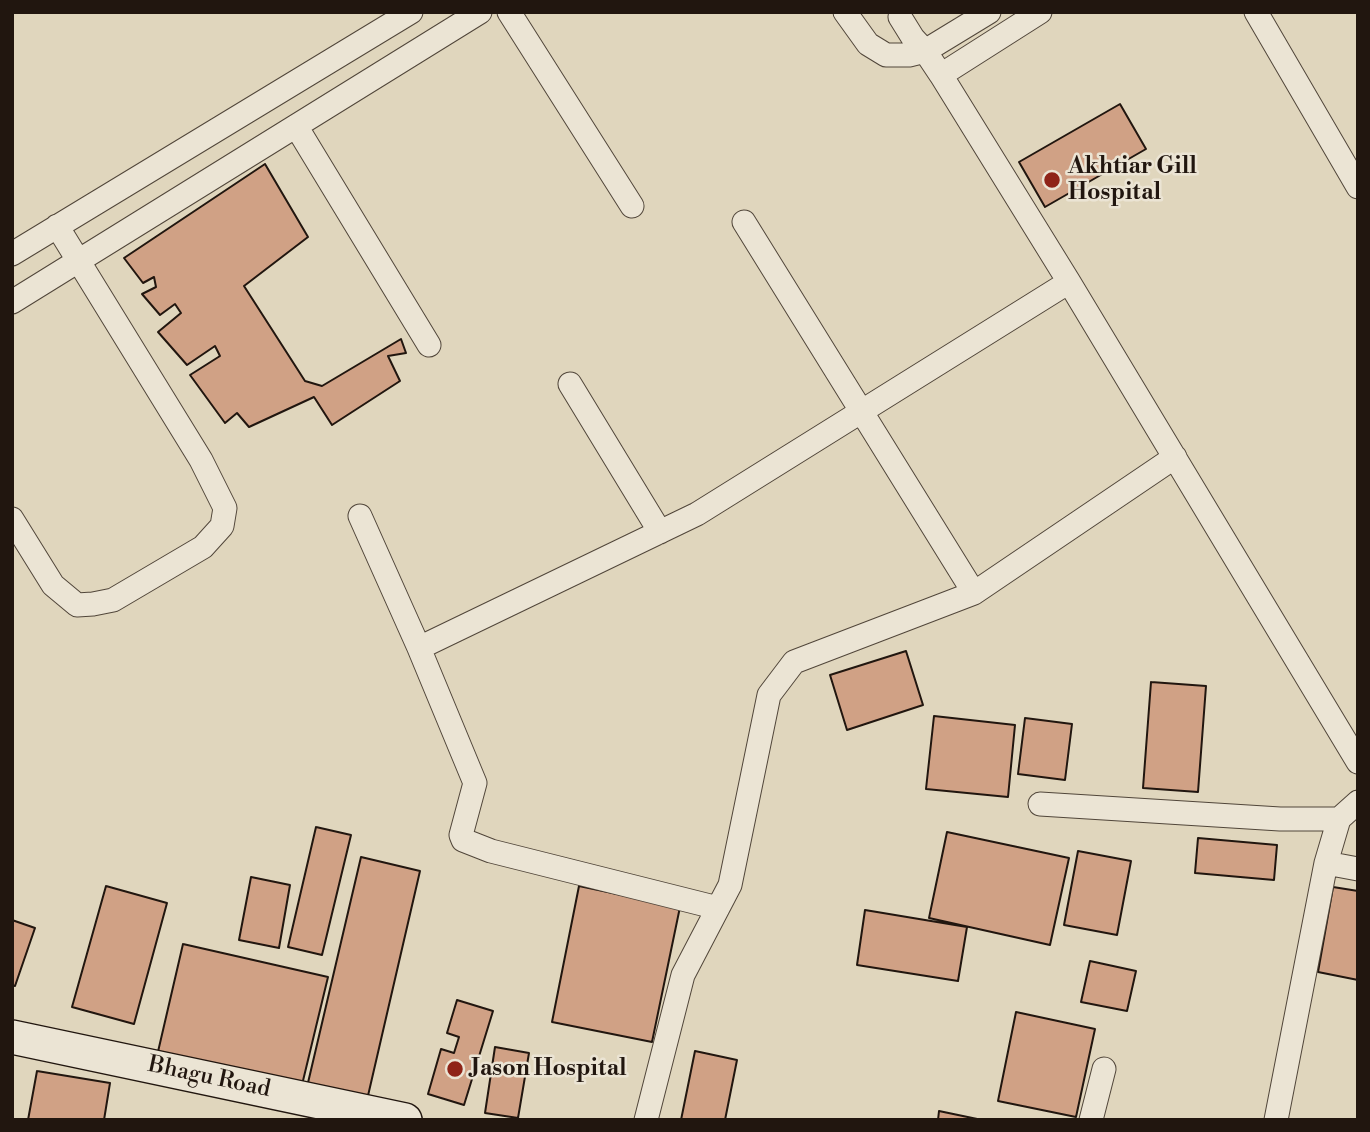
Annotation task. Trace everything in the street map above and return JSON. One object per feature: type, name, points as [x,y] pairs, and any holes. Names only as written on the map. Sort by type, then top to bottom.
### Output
[{"type":"street","points":[[12,254],[412,12],[433,41]]},
{"type":"street","points":[[12,302],[480,12]]},
{"type":"street","points":[[509,12],[632,206]]},
{"type":"street","points":[[845,12],[868,44],[886,55],[909,55],[925,51],[989,12]]},
{"type":"street","points":[[941,75],[1040,12]]},
{"type":"street","points":[[1256,12],[1358,187]]},
{"type":"street","points":[[900,14],[913,38],[941,75],[1069,282],[1358,762]]},
{"type":"street","points":[[296,126],[429,345]]},
{"type":"street","points":[[744,222],[974,593]]},
{"type":"street","points":[[12,519],[53,585],[77,605],[113,600],[203,547],[222,526],[225,508],[201,460],[57,226]]},
{"type":"street","points":[[419,648],[697,514],[1069,282]]},
{"type":"street","points":[[570,384],[660,532]]},
{"type":"street","points":[[646,1120],[683,975],[730,886],[769,695],[794,662],[974,593],[1175,457]]},
{"type":"street","points":[[360,516],[475,783],[461,835],[463,840],[491,851],[718,908]]},
{"type":"street","points":[[1276,1120],[1326,863],[1339,819],[1358,802]]},
{"type":"street","points":[[1040,804],[1280,819],[1339,819]]},
{"type":"street","points":[[1326,863],[1358,869]]},
{"type":"street","name":"Bhagu Road","points":[[12,1037],[405,1120]]},
{"type":"street","points":[[1091,1120],[1104,1069]]},
{"type":"building","points":[[1120,104],[1146,149],[1045,207],[1019,162]]},
{"type":"building","points":[[265,164],[308,237],[244,286],[305,381],[322,386],[401,339],[406,353],[388,356],[400,381],[332,425],[314,397],[249,427],[237,413],[225,423],[190,375],[220,356],[215,346],[187,365],[158,332],[181,313],[175,304],[160,315],[142,294],[156,287],[154,277],[143,283],[124,258]]},
{"type":"building","points":[[906,651],[923,705],[847,730],[830,675]]},
{"type":"building","points":[[1151,682],[1206,686],[1198,792],[1143,788]]},
{"type":"building","points":[[934,716],[1015,725],[1008,797],[926,789]]},
{"type":"building","points":[[1025,718],[1072,724],[1065,780],[1018,774]]},
{"type":"building","points":[[316,827],[351,835],[322,955],[288,947]]},
{"type":"building","points":[[947,832],[1069,858],[1050,945],[929,918]]},
{"type":"building","points":[[1198,838],[1277,845],[1274,880],[1195,873]]},
{"type":"building","points":[[1078,851],[1131,861],[1117,935],[1064,925]]},
{"type":"building","points":[[361,857],[420,871],[367,1100],[307,1087]]},
{"type":"building","points":[[251,877],[290,885],[279,948],[239,940]]},
{"type":"building","points":[[106,886],[167,903],[134,1024],[72,1007]]},
{"type":"building","points":[[579,886],[680,907],[652,1042],[552,1022]]},
{"type":"building","points":[[1333,887],[1358,891],[1358,980],[1318,972]]},
{"type":"building","points":[[865,910],[967,927],[958,981],[857,965]]},
{"type":"building","points":[[12,920],[35,928],[15,986],[12,985]]},
{"type":"building","points":[[183,944],[328,977],[301,1089],[157,1056]]},
{"type":"building","points":[[1090,961],[1136,971],[1127,1011],[1081,1002]]},
{"type":"building","points":[[457,1000],[493,1011],[464,1105],[428,1094],[441,1049],[454,1053],[459,1037],[447,1033]]},
{"type":"building","points":[[1016,1012],[1095,1029],[1076,1117],[998,1101]]},
{"type":"building","points":[[495,1047],[529,1053],[518,1118],[485,1113]]},
{"type":"building","points":[[695,1051],[737,1060],[725,1120],[681,1120]]},
{"type":"building","points":[[37,1071],[110,1083],[104,1120],[28,1120]]},
{"type":"building","points":[[939,1111],[982,1120],[938,1120]]},
{"type":"place","name":"Akhtiar Gill Hospital","points":[[1052,180]]},
{"type":"place","name":"Jason Hospital","points":[[455,1069]]}]
